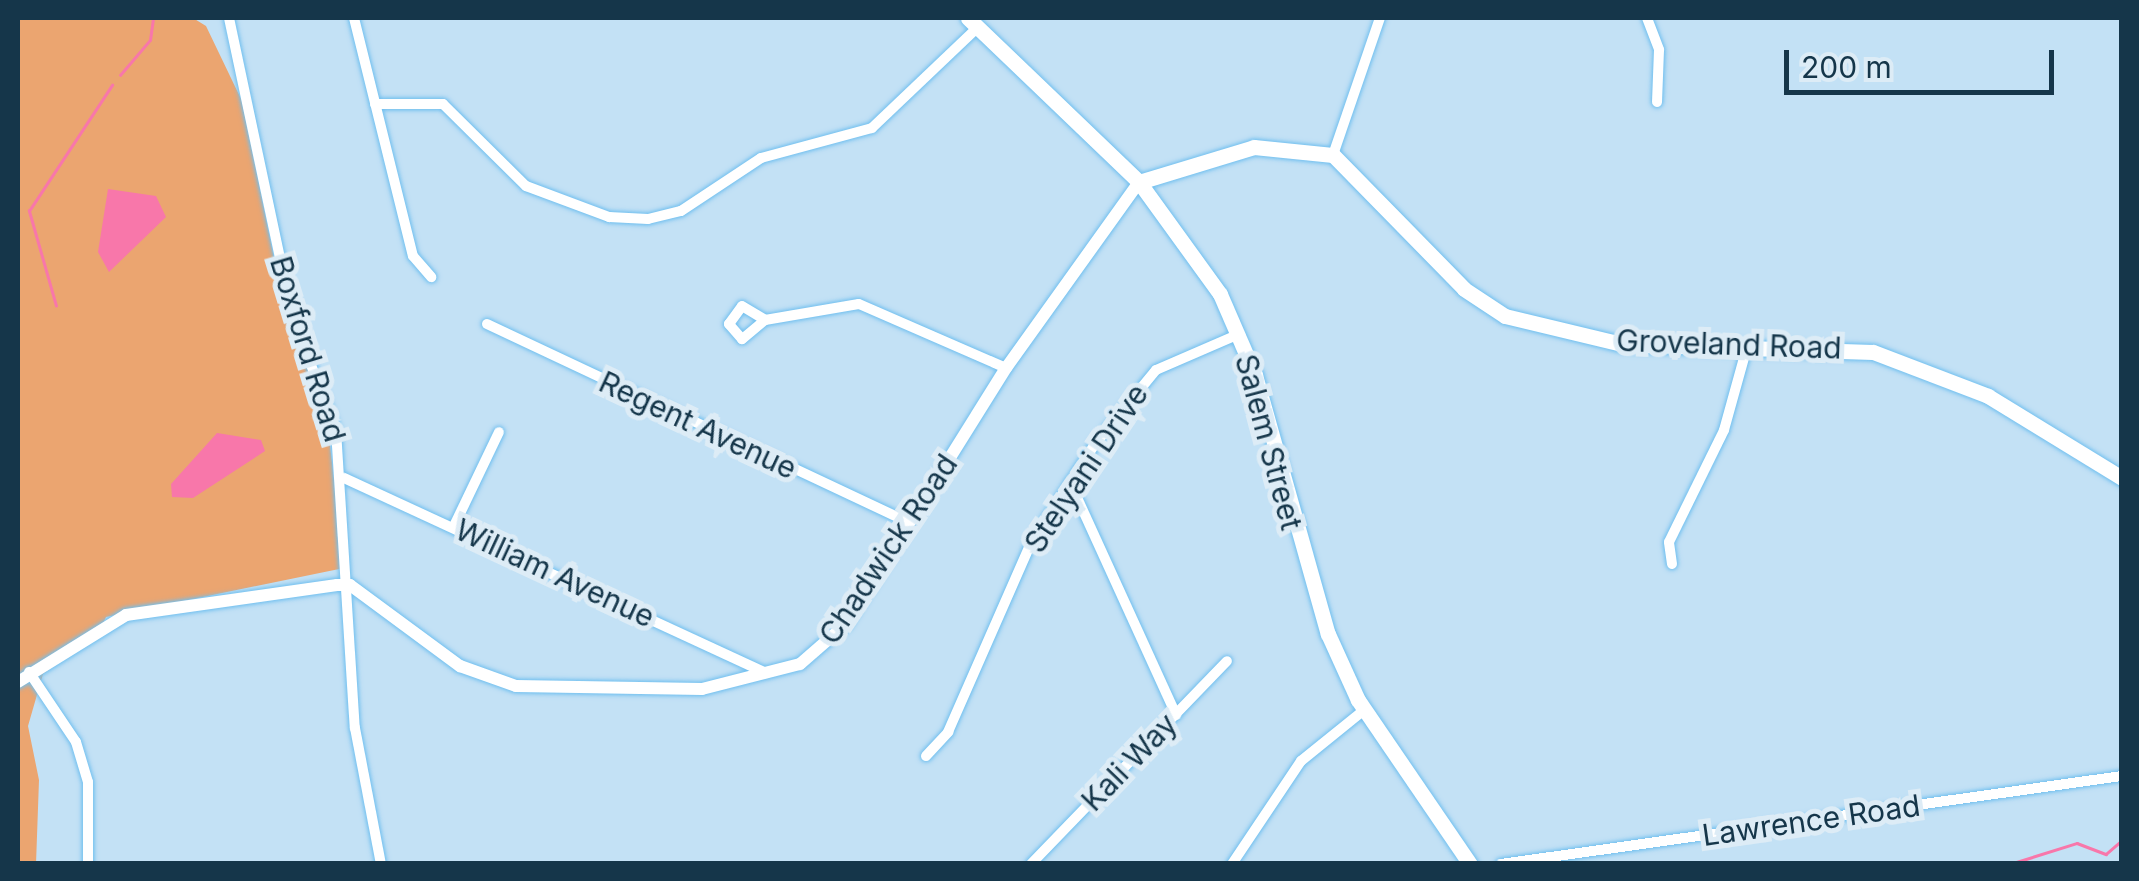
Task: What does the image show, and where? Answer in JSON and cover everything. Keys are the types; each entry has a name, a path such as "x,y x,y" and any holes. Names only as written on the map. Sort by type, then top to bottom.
{"main road":[{"name":"Salem Street","path":"973,22 1139,182 1180,231 1239,334 1311,593 1364,710 1470,864"},
{"path":"1139,182 1254,147 1334,155"},
{"name":"Groveland Road","path":"1334,155 1464,289 1505,316 1622,344 1857,349 1928,371 2040,424 2122,478"}],"street":[{"name":"Boxford Road","path":"229,18 262,140 278,260 329,403 344,478 355,728 381,864"},
{"path":"354,18 413,256 431,277"},
{"path":"1334,155 1380,18"},
{"path":"1647,18 1658,50 1658,102"},
{"path":"375,104 443,104 526,186 609,218 648,219 681,211 761,158 872,128 973,22"},
{"name":"Chadwick Road","path":"350,585 434,651 506,684 678,690 766,673 830,644 1006,368 1139,182"},
{"path":"765,320 859,304 1006,368"},
{"name":"Regent Avenue","path":"488,324 909,523"},
{"name":"Stelyani Drive","path":"926,756 948,732 1032,541 1070,482 1156,370 1239,334"},
{"path":"1672,564 1669,542 1724,430 1747,347"},
{"path":"454,526 499,432"},
{"name":"William Avenue","path":"344,478 766,673"},
{"path":"1070,482 1176,714"},
{"path":"18,682 141,610 350,585"},
{"name":"Kali Way","path":"1031,864 1227,661"},
{"path":"30,672 76,742 88,782 88,864"},
{"path":"1232,864 1301,761 1364,710"},
{"name":"Lawrence Road","path":"1501,864 2122,776"}],"shaded area":[{"path":"18,18 193,18 206,26 242,101 284,307 326,410 344,568 106,617 97,636 43,674 28,726 39,780 36,864 18,863"},
{"path":"108,189 156,196 166,217 109,272 98,252"},
{"path":"217,433 261,440 265,451 193,498 172,497 171,484"}],"waterway":[{"path":"120,75 150,40 153,18"},
{"path":"56,306 29,211 112,85"},
{"path":"2010,864 2077,843 2106,854 2122,840"}]}
